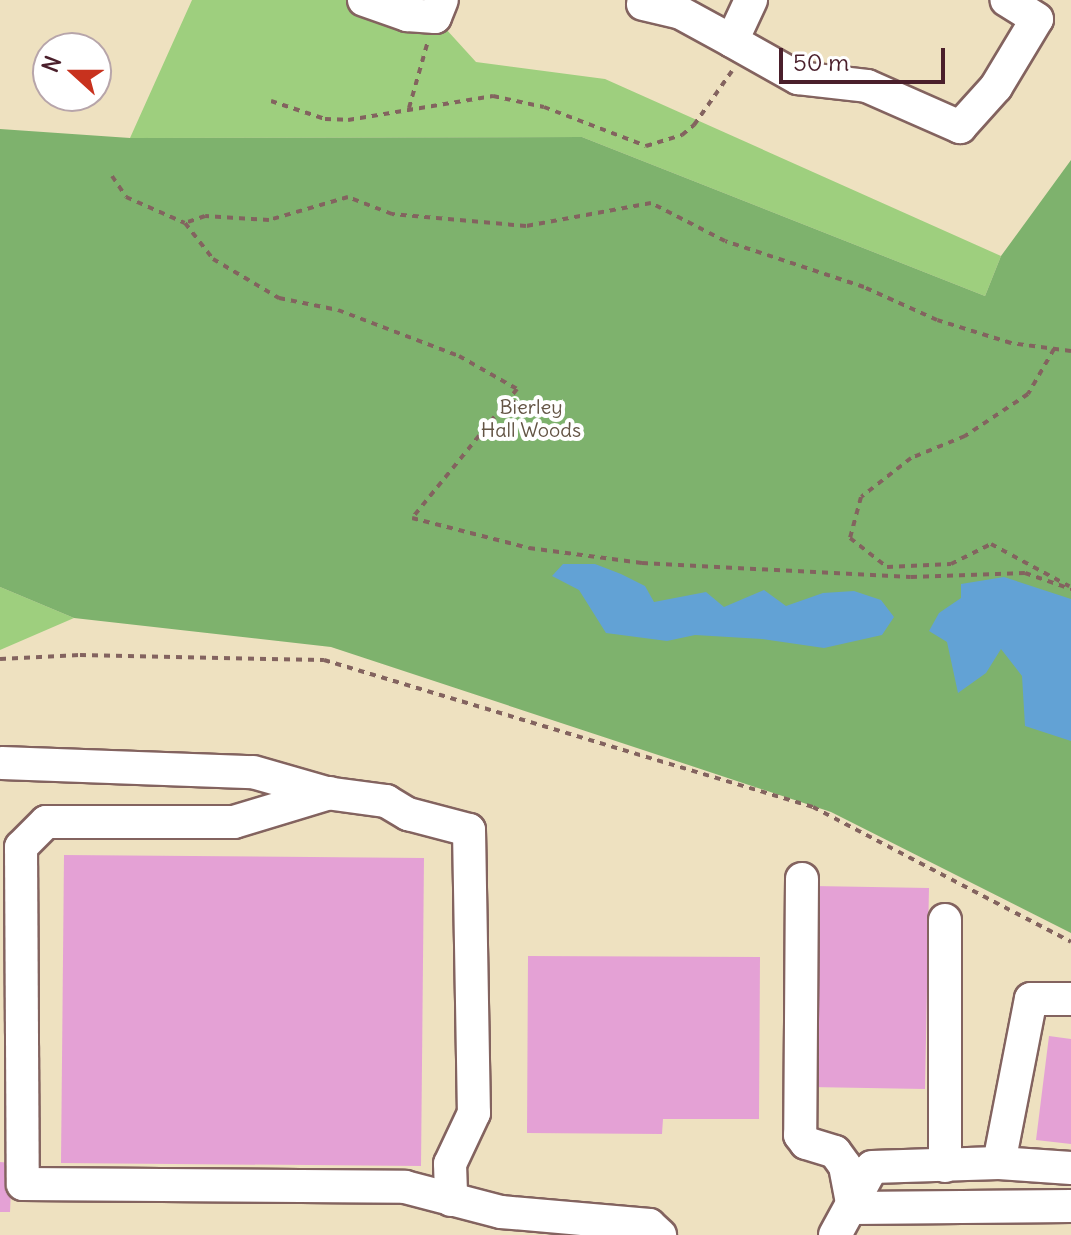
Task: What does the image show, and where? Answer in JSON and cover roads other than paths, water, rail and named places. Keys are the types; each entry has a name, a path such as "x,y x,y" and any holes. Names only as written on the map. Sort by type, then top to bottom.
{"street":[{"path":"364,0 407,15 438,9"},
{"path":"741,46 751,0"},
{"path":"643,4 679,12 798,78 867,86 961,136 1049,20 1007,0"},
{"path":"2,763 253,772 330,793 386,801 408,814 469,830 474,1113 450,1164 442,1198"},
{"path":"330,793 234,822 46,822 21,847 23,1184 405,1187 501,1212 649,1225 660,1235"},
{"path":"802,879 800,1135 806,1143 835,1152 845,1166 853,1208"},
{"path":"945,920 945,1166"},
{"path":"999,1163 1031,999 1071,999"},
{"path":"835,1235 853,1208 872,1167 999,1163 1071,1168"},
{"path":"853,1208 1071,1206"}],"water":[{"path":"563,564 595,564 621,574 645,586 654,602 706,592 724,607 764,590 786,606 823,593 854,591 881,600 894,617 882,635 824,648 762,639 695,635 667,641 606,633 579,590 552,576"},
{"path":"1004,577 1071,599 1071,741 1025,726 1022,676 1001,649 986,673 958,693 947,642 929,631 939,613 961,598 961,584"}],"park label":[{"name":"Bierley Hall Woods","path":"531,418"}]}
